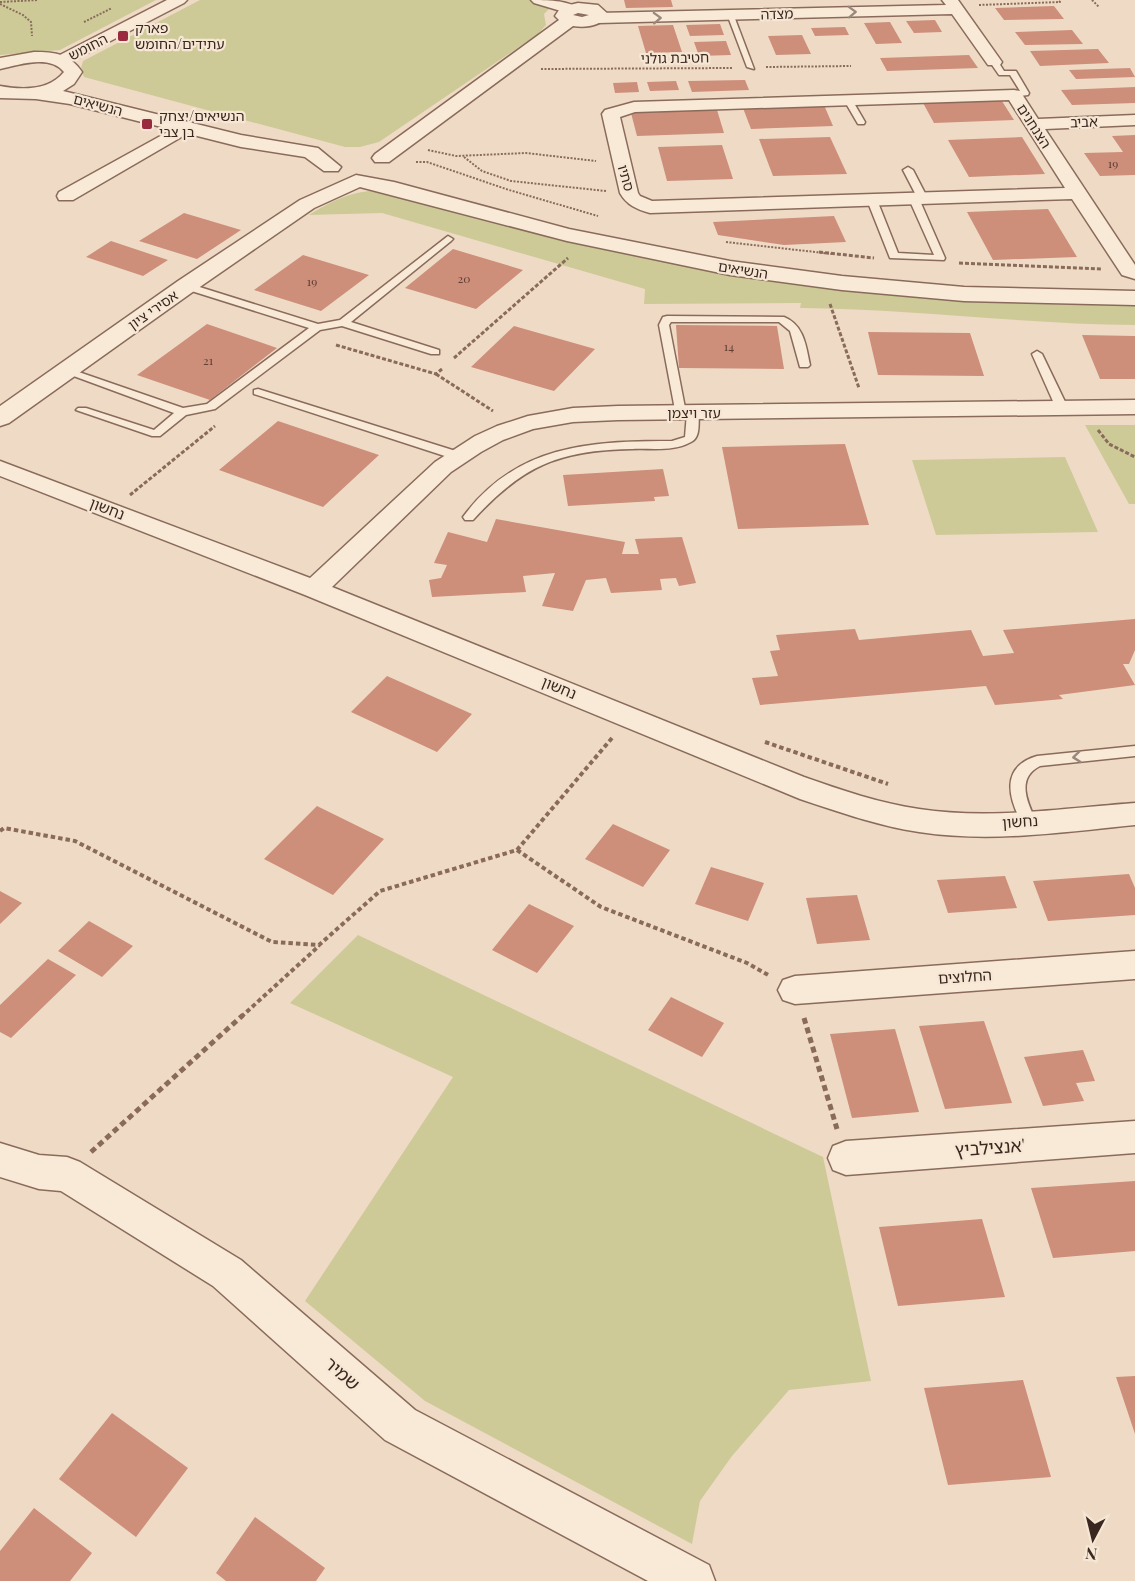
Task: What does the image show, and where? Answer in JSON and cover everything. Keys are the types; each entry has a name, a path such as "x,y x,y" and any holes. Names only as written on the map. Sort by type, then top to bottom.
{"street":[{"name":"החומש","path":"65,69 179,0"},
{"name":"מצדה","path":"539,0 584,11 730,16 953,5"},
{"name":"הצנחנים","path":"953,5 994,62"},
{"name":"אסירי ציון","path":"308,204 324,187 367,161 584,11"},
{"name":"הנשיאים","path":"2,63 42,58 150,102 297,140 367,161 409,179 573,222 642,237 735,254 923,277 1030,284 1129,279"},
{"path":"36,93 51,89 65,69"},
{"name":"הנשיאים","path":"0,93 36,93 72,98 241,141 367,161"},
{"name":"הצנחנים","path":"1014,95 1078,193 1129,279"},
{"name":"סתיו","path":"1014,95 634,107 611,114 611,120 629,193 633,200 650,207 1078,193"},
{"name":"אביב","path":"1033,124 1135,120"},
{"path":"66,195 184,128"},
{"name":"הנשיאים","path":"367,161 340,178 387,186 557,233 730,268 842,283 964,294 1135,298"},
{"name":"אסירי ציון","path":"0,418 186,286 308,204 359,181 383,175 367,161"},
{"name":"עזר ויצמן","path":"314,589 443,467 493,436 518,427 586,413 1135,406"},
{"name":"נחשון","path":"0,468 314,589 793,785 865,808 905,819 976,825 1135,814"},
{"name":"החלוצים","path":"795,990 1135,965"},
{"name":"אנצילביץ'","path":"846,1158 1135,1137"},
{"name":"שמיר","path":"0,1160 39,1172 67,1174 227,1272 400,1425 693,1581"}],"lane":[{"path":"730,16 751,67"},
{"name":"הצנחנים","path":"994,62 1002,73 1013,73 1025,93 1014,95"},
{"path":"848,100 861,122"},
{"path":"872,200 894,256 940,258 908,170"},
{"path":"343,323 448,239"},
{"path":"186,286 317,327 343,323 435,352"},
{"path":"469,517 502,483 544,457 588,447 673,445 683,442 692,434 663,325 667,319 780,319 789,321 795,328 804,365"},
{"path":"66,371 182,412 211,407 317,327"},
{"path":"1037,354 1062,408"},
{"path":"258,392 458,456"},
{"path":"82,410 156,434 182,412"},
{"path":"1028,821 1017,787 1020,772 1025,765 1036,761 1135,751"}],"path":[{"path":"0,3 38,0"},
{"path":"953,5 1060,2 1058,0"},
{"path":"1092,0 1099,7"},
{"path":"0,3 31,22 34,43 41,48 42,58"},
{"path":"76,27 100,12 120,6"},
{"name":"חטיבת גולני","path":"499,70 851,66"},
{"path":"367,161 426,149 464,157 503,153 554,155 623,165"},
{"path":"464,157 482,171 511,181 629,193"},
{"path":"367,161 427,162 508,190 607,218"},
{"path":"715,241 877,259"},
{"path":"453,359 574,253"},
{"path":"957,262 1129,279"},
{"path":"827,298 867,410"},
{"path":"333,344 436,374 518,427"},
{"path":"436,374 444,367"},
{"path":"137,502 127,498 258,392"},
{"path":"1088,407 1102,438 1112,447 1135,458"},
{"path":"67,1174 380,891 517,850 630,717"},
{"path":"763,741 898,788"},
{"path":"0,831 4,828 75,841 272,942 319,945"},
{"path":"517,850 601,907 747,963 795,990 846,1158"}],"shaded area":[{"path":"0,0 156,0 60,50 0,55"},
{"path":"200,0 529,0 552,6 544,14 546,25 538,34 379,142 360,147 345,147 84,77 81,68 83,61"},
{"path":"381,190 734,271 1135,302 1135,325 800,308 801,303 644,304 645,289 382,213 309,215 343,197"},
{"path":"1085,425 1135,425 1135,504 1129,504"},
{"path":"1065,457 1098,532 936,535 912,460"},
{"path":"358,935 823,1157 871,1381 789,1390 732,1456 700,1501 692,1544 425,1401 305,1301 453,1077 290,1003"}],"building":[{"path":"624,0 671,0 673,7 626,8"},
{"path":"1054,6 1064,19 1004,20 995,8"},
{"path":"935,20 942,32 914,33 906,21"},
{"path":"890,22 902,43 876,44 864,23"},
{"path":"720,24 724,35 690,36 686,25"},
{"path":"673,25 682,52 646,53 638,26"},
{"path":"845,27 849,35 815,36 811,28"},
{"path":"1072,30 1083,44 1025,45 1015,32"},
{"path":"802,35 811,54 776,55 768,36"},
{"path":"726,41 731,55 699,56 694,42"},
{"path":"1098,49 1109,63 1040,66 1030,51"},
{"path":"969,55 978,68 887,71 880,58"},
{"path":"1130,68 1135,77 1076,79 1069,70"},
{"path":"745,80 749,90 692,92 688,81"},
{"path":"676,81 679,90 650,91 647,82"},
{"path":"637,82 639,92 615,93 613,83"},
{"path":"1135,87 1135,103 1072,105 1061,90"},
{"path":"1000,98 1014,120 934,123 922,101"},
{"path":"824,105 833,126 751,129 743,108"},
{"path":"717,110 724,133 637,136 631,113"},
{"path":"1135,135 1135,175 1100,176 1084,153 1123,152 1112,136"},
{"path":"830,137 847,174 773,176 759,139"},
{"path":"1022,137 1045,174 969,177 948,140"},
{"path":"722,145 733,179 667,181 658,147"},
{"path":"1048,209 1077,257 993,260 967,212"},
{"path":"184,213 241,230 197,259 139,241"},
{"path":"834,216 846,242 784,245 718,235 713,222"},
{"path":"111,241 168,260 143,276 86,257"},
{"path":"453,249 523,270 476,309 405,288"},
{"path":"303,255 369,275 321,311 254,290"},
{"path":"207,324 277,348 210,400 137,375"},
{"path":"676,325 777,326 784,369 679,368"},
{"path":"514,326 595,349 554,391 471,367"},
{"path":"868,332 970,333 984,376 878,375"},
{"path":"1082,335 1135,336 1135,379 1100,379"},
{"path":"278,421 379,455 323,507 219,470"},
{"path":"845,444 869,525 738,529 722,447"},
{"path":"663,469 669,496 654,497 655,501 568,506 563,475"},
{"path":"496,519 625,542 622,554 639,554 635,539 682,537 696,583 679,586 676,578 660,579 662,590 611,593 606,578 586,580 573,611 542,606 555,573 523,576 526,592 432,597 429,580 441,578 447,565 434,563 448,532 487,542"},
{"path":"1135,619 1135,650 1129,664 1123,664 1135,685 1059,695 1063,699 995,705 986,686 760,705 752,678 778,676 770,651 780,650 776,635 855,629 859,640 971,630 983,656 1014,653 1003,630"},
{"path":"387,676 472,714 437,752 351,712"},
{"path":"317,806 384,839 333,895 264,859"},
{"path":"613,824 670,850 643,887 585,859"},
{"path":"711,867 764,883 748,921 695,904"},
{"path":"1129,874 1135,888 1135,915 1048,921 1033,881"},
{"path":"1005,876 1017,908 948,913 937,880"},
{"path":"0,891 22,903 0,924"},
{"path":"857,895 870,940 817,944 806,898"},
{"path":"529,904 574,926 537,973 492,950"},
{"path":"89,921 133,946 102,977 58,951"},
{"path":"48,959 76,975 11,1038 0,1032 0,1005"},
{"path":"671,997 724,1023 702,1057 648,1030"},
{"path":"984,1021 1012,1103 945,1109 919,1026"},
{"path":"895,1029 919,1112 852,1118 830,1034"},
{"path":"1083,1050 1095,1081 1076,1083 1084,1101 1043,1106 1024,1057"},
{"path":"1135,1181 1135,1251 1053,1258 1031,1188"},
{"path":"982,1219 1005,1297 898,1306 879,1227"},
{"path":"1135,1376 1135,1434 1116,1377"},
{"path":"1023,1380 1051,1477 948,1485 924,1388"},
{"path":"112,1413 188,1468 136,1537 59,1479"},
{"path":"34,1508 92,1553 70,1581 0,1581 0,1551"},
{"path":"255,1517 325,1568 316,1581 226,1581 216,1573"}],"place":[{"name":"פארק עתידים/החומש","path":"123,36"},
{"name":"הנשיאים/יצחק בן צבי","path":"147,124"}]}
